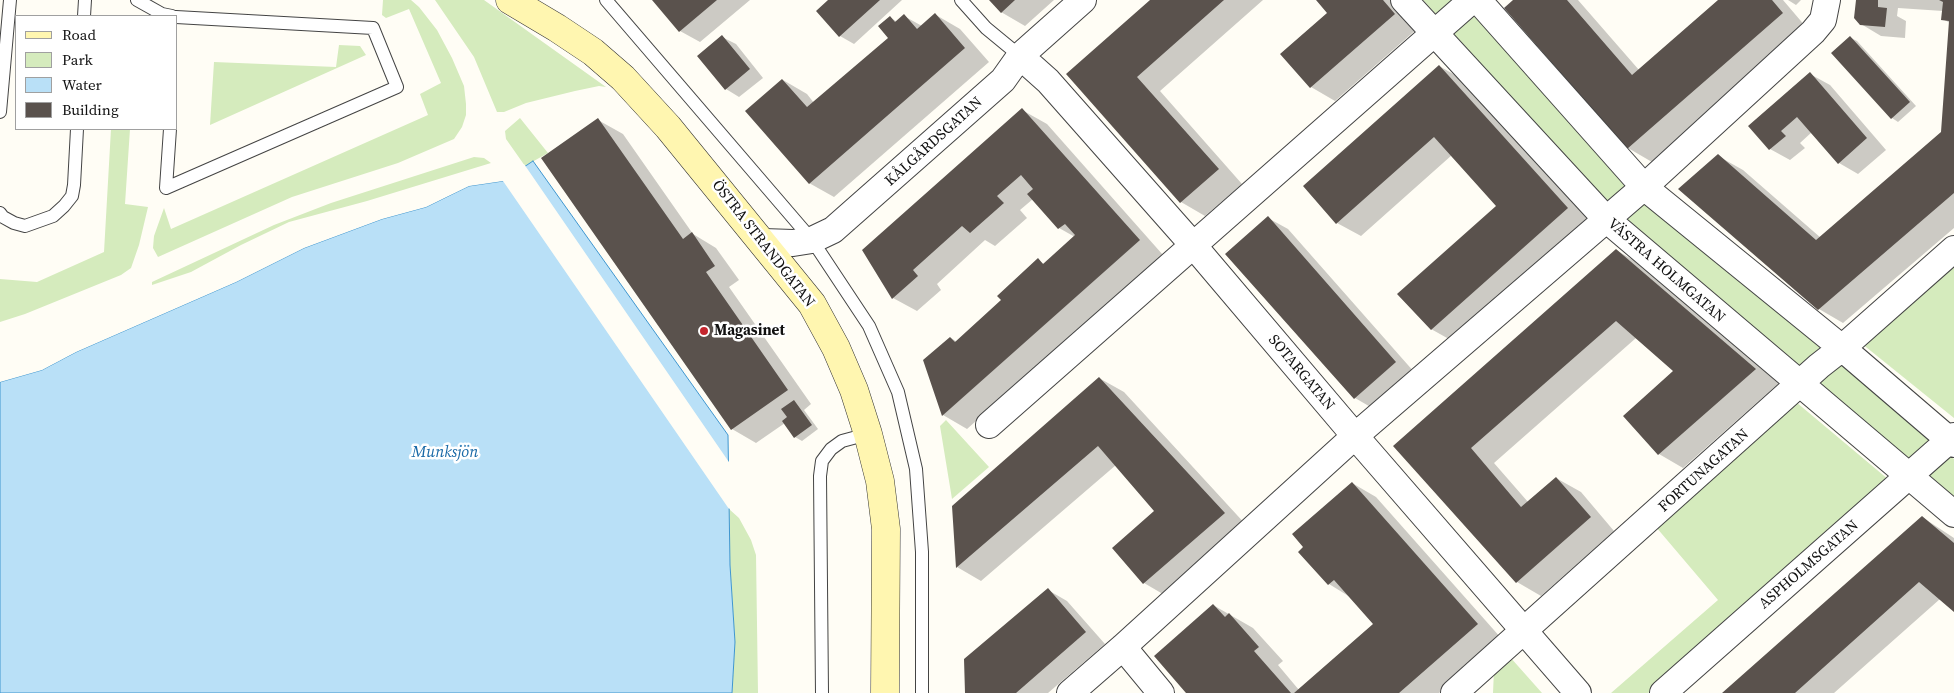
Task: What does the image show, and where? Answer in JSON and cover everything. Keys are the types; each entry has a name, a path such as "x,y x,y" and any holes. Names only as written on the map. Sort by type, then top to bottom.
{"main road":[{"name":"ÖSTRA STRANDGATAN","path":"510,0 593,52 623,78 668,127 812,304 836,348 854,390 880,481 886,529 885,693"},
{"name":"ÖSTRA STRANDGATAN","path":"535,0 557,28"}],"street":[{"name":"KÅLGÅRDSGATAN","path":"763,242 793,243 812,240 833,230 844,222 1003,80 1020,56 1083,0"},
{"name":"VÄSTRA HOLMGATAN","path":"1404,0 1606,219 1799,385 1954,514"},
{"path":"989,425 1472,0"},
{"path":"1478,0 1644,186 1952,440"},
{"path":"1070,693 1355,436 1644,186 1813,32 1823,20 1827,0"},
{"name":"SOTARGATAN","path":"1020,56 1048,81 1193,245 1355,436 1578,693"},
{"name":"FORTUNAGATAN","path":"1454,693 1954,249"},
{"name":"ASPHOLMSGATAN","path":"1663,693 1952,440"},
{"path":"1123,647 1161,693"}],"lane":[{"path":"0,112 10,0"},
{"path":"84,15 85,0"},
{"path":"137,0 167,15"},
{"path":"606,0 812,240 869,326 898,392 916,469 922,552 922,693"},
{"path":"961,0 986,28 1020,56"},
{"path":"170,130 166,188 397,87 373,28 178,17"},
{"path":"0,213 3,217 26,226 53,216 64,206 72,196 74,185 77,130"},
{"path":"822,693 820,476 822,461 831,449 842,441 868,434"}],"green space":[{"path":"383,0 411,0 437,30 452,58 464,86 466,104 466,115 462,127 454,139 398,163 292,197 158,257 153,248 154,236 164,208 171,229 428,115 420,94 441,83 409,9 386,18 382,15"},
{"path":"435,0 484,0 606,87 599,86 575,91 526,103 504,112 497,112 474,57"},
{"path":"1423,0 1463,0 1632,188 1954,459 1954,498 1611,207"},
{"path":"339,45 360,46 366,55 210,125 214,62 336,67"},
{"path":"520,118 548,153 525,166 506,139 505,131"},
{"path":"111,130 130,130 125,204 148,207 139,245 131,268 121,275 25,314 0,322 0,279 37,282 104,252"},
{"path":"474,157 484,158 491,163 367,201 289,222 191,272 152,285 152,282 274,225 331,203"},
{"path":"1954,262 1954,418 1861,343"},
{"path":"1796,402 1889,480 1648,693 1611,693 1718,600 1656,527"},
{"path":"946,420 989,467 952,499 940,426"},
{"path":"729,509 739,518 751,540 756,555 758,693 732,693 735,642 730,565"},
{"path":"1510,657 1542,693 1493,693 1494,670"}],"water":[{"name":"Munksjön","path":"533,161 728,435 730,565 735,642 732,693 0,693 0,382 42,370 76,352 236,282 304,248 382,219 426,207 469,186 503,181"}],"pier":[{"path":"524,164 731,465 732,507 729,509 503,181 469,186 426,207 382,219 304,248 236,282 76,352 42,370 0,382 0,379 41,368 75,350 235,280 303,246 381,217 425,205 469,183 502,179"}],"building":[{"path":"652,0 717,0 679,32"},
{"path":"828,0 880,0 839,37 816,11"},
{"path":"989,0 1015,0 1001,13"},
{"path":"1150,0 1224,0 1137,77 1219,169 1180,203 1066,74"},
{"path":"1316,0 1383,0 1395,14 1310,88 1280,54 1327,13"},
{"path":"1513,0 1567,0 1632,75 1718,0 1772,0 1783,13 1627,149 1504,8"},
{"path":"1856,0 1878,0 1878,7 1887,8 1885,27 1860,25 1854,18"},
{"path":"1939,0 1954,0 1954,193 1818,310 1678,189 1718,154 1816,240 1941,132 1949,21 1941,20 1943,2"},
{"path":"935,13 965,48 809,184 745,111 782,79 807,107 888,38 878,26 890,16 895,22 904,14 917,29"},
{"path":"722,35 750,69 725,90 697,56"},
{"path":"1850,36 1910,102 1891,119 1831,53"},
{"path":"1439,65 1568,208 1431,330 1397,294 1496,206 1434,137 1336,224 1303,186"},
{"path":"1810,72 1867,138 1838,164 1797,117 1781,131 1786,136 1769,150 1748,126"},
{"path":"1022,108 1140,240 942,416 923,360 950,337 955,342 1001,300 997,296 1038,258 1043,264 1075,235 1065,224 1058,229 1027,194 1033,189 1021,175 997,196 1004,203 970,233 962,226 913,270 918,276 892,299 862,250"},
{"name":"Magasinet","path":"598,118 683,239 692,232 715,266 706,272 788,390 731,430 541,158"},
{"path":"1268,216 1396,362 1354,399 1225,254"},
{"path":"1616,249 1756,369 1658,455 1623,416 1673,371 1616,321 1471,448 1521,507 1556,477 1591,517 1516,583 1393,446"},
{"path":"1099,377 1225,513 1143,584 1112,548 1154,511 1098,446 956,568 952,506"},
{"path":"794,400 812,425 794,438 782,421 787,417 781,409"},
{"path":"1352,482 1478,624 1399,693 1294,693 1373,624 1334,580 1328,585 1298,552 1303,547 1292,534"},
{"path":"1922,516 1954,543 1954,612 1919,582 1795,693 1722,693"},
{"path":"1048,588 1086,632 1016,693 965,693 964,659"},
{"path":"1213,604 1225,617 1229,613 1259,647 1254,651 1291,693 1186,693 1154,656"}],"place":[{"name":"Magasinet","path":"704,331"}]}
